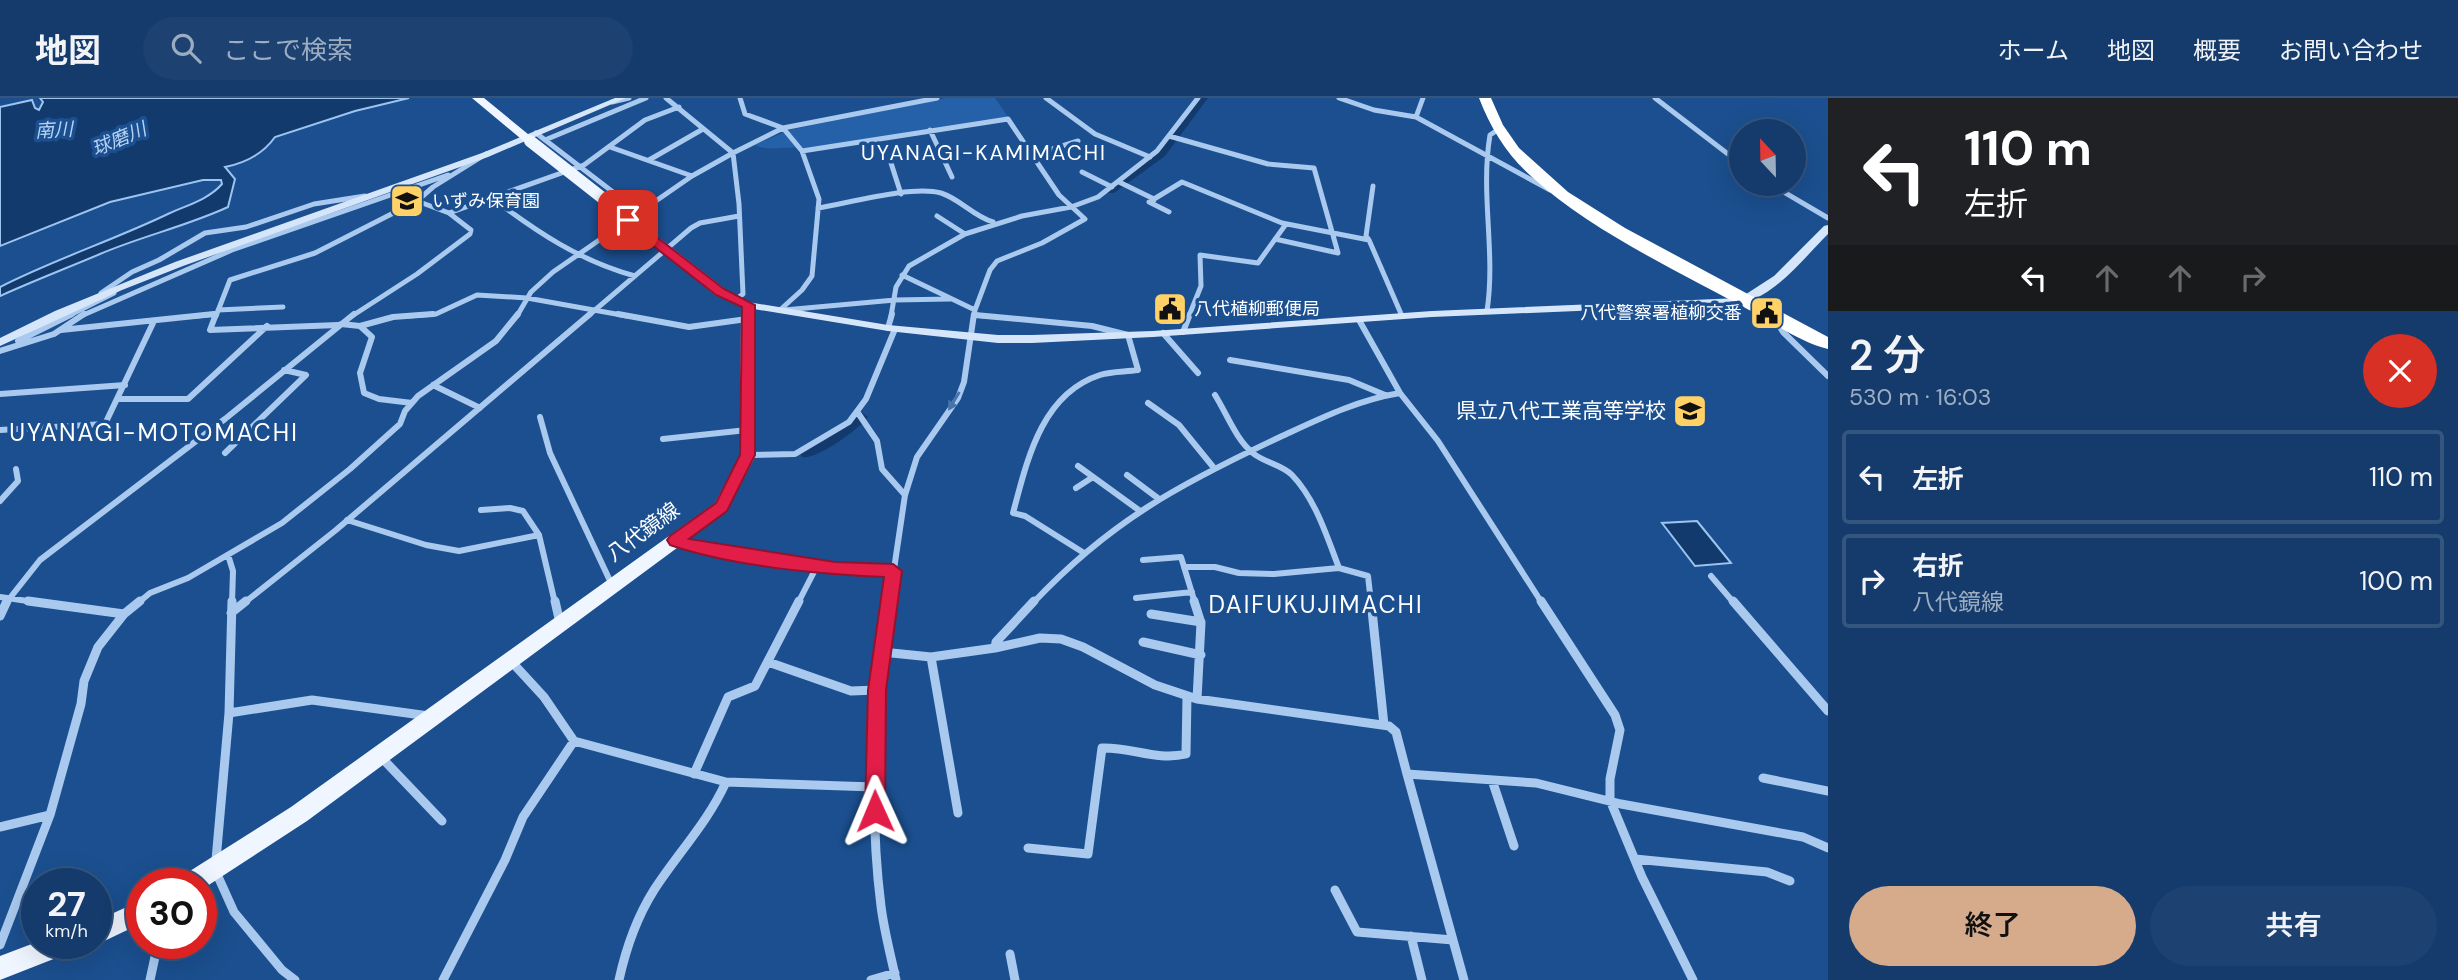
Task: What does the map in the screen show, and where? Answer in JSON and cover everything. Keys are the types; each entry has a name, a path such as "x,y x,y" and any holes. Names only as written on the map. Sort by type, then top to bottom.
{"highway":[{"path":"1485,98 1492,119 1511,147 1572,201 1742,301 1828,344"}],"main road":[{"path":"477,98 528,136 614,208 633,216 664,249 744,308"},
{"name":"八代鏡線","path":"217,869 380,755 721,507 748,455 744,308"},
{"path":"0,968 24,959"}],"street":[{"path":"1,347 129,283 246,238 487,154 617,100 629,98"},
{"path":"545,140 646,98"},
{"path":"666,98 733,153 744,308"},
{"path":"740,98 745,114 783,128 802,151 819,200 812,276 802,290 780,310"},
{"path":"0,945 50,815 81,704 84,681 98,647 124,614 150,593 188,578 282,523 350,469 400,424 412,403 433,385 496,341 513,323 527,298 552,272 692,176 783,128 937,98"},
{"path":"1046,98 1090,132 1115,146 1150,157"},
{"path":"748,455 795,454 832,433 858,413 892,329 896,287 902,275 932,251 965,234 997,223 1090,201 1150,157 1198,98"},
{"path":"1339,98 1374,110 1416,117 1572,201"},
{"path":"1416,117 1423,98"},
{"path":"1655,98 1729,155"},
{"path":"449,213 579,167 645,120 679,107"},
{"path":"802,151 1008,118 1059,195 1085,219 1042,243 997,261 989,270 975,312 964,382 958,398 916,457 905,495 877,690 874,787 881,906 896,977 872,980"},
{"path":"649,160 703,129"},
{"path":"1487,311 1493,279 1485,156 1490,135 1499,129"},
{"path":"930,130 952,177"},
{"path":"528,136 545,140 633,216"},
{"path":"1169,136 1268,164 1314,168 1321,181 1338,253 1275,239"},
{"path":"1033,155 1078,141"},
{"path":"610,147 692,176"},
{"path":"487,154 417,201 315,253 230,280 210,330 267,326 360,326 393,317 436,313 477,295 527,298 689,327 744,308 780,310 892,329 1032,339 1184,332 1487,311 1742,301 1755,296 1777,279 1828,228"},
{"path":"891,163 901,194"},
{"path":"60,330 90,310 232,250 460,170"},
{"path":"1082,172 1112,187"},
{"path":"1119,182 1154,199"},
{"path":"1169,212 1149,202 1182,182 1286,224 1369,240"},
{"path":"1373,186 1366,236 1388,285 1397,294 1402,316"},
{"path":"818,208 901,194 939,193 981,220 997,223"},
{"path":"90,310 103,296 105,288 205,233 247,227 314,204 365,196"},
{"path":"1790,196 1828,218"},
{"path":"492,198 575,257 635,276"},
{"path":"0,616 4,597 40,560 149,479 340,325 417,274 470,234 471,230 449,213 417,201"},
{"path":"231,613 347,520 598,309 664,249 696,225 739,216"},
{"path":"937,216 965,234"},
{"path":"1184,332 1202,286 1200,255 1258,263 1286,224"},
{"path":"902,275 975,312 1092,326 1128,335"},
{"path":"780,310 895,300 952,299"},
{"path":"1,347 60,330 283,307"},
{"path":"1359,320 1400,393 1437,441 1615,715 1620,730 1610,779 1610,800 1693,980"},
{"path":"1779,320 1778,324 1783,332 1828,376"},
{"path":"0,430 105,424 154,321"},
{"path":"118,399 188,399 267,326"},
{"path":"360,326 372,337 373,343 360,366 364,393 379,399 412,403"},
{"path":"1163,333 1198,373"},
{"path":"1084,553 1025,516 1013,513 1029,453 1038,431 1065,392 1098,375 1138,370 1128,335"},
{"path":"1230,360 1349,380 1386,395"},
{"path":"225,453 306,376 284,370"},
{"path":"0,394 125,385"},
{"path":"433,385 480,408"},
{"path":"995,648 996,642 1084,553 1159,499 1214,468 1336,413 1386,395 1400,393"},
{"path":"1215,395 1250,451 1267,463 1289,472 1298,482 1326,534 1339,568"},
{"path":"1148,403 1179,425 1214,468"},
{"path":"858,413 877,441 882,469 905,495"},
{"path":"540,417 550,453 612,586"},
{"path":"663,439 748,430"},
{"path":"1078,466 1140,511"},
{"path":"0,501 18,481 16,469"},
{"path":"1128,475 1159,499"},
{"path":"1076,488 1093,477"},
{"path":"481,510 520,508 532,517 561,623"},
{"path":"347,520 426,545 458,551 539,535"},
{"path":"675,540 697,548 817,566 893,571"},
{"path":"215,868 229,713 233,571 228,555"},
{"path":"1143,561 1181,557 1201,622 1197,699"},
{"path":"694,774 728,697 755,686 817,566"},
{"path":"1184,568 1214,566 1239,573 1274,574 1339,568 1368,576 1384,725"},
{"path":"1711,576 1828,711"},
{"path":"1136,597 1192,592"},
{"path":"4,597 124,614"},
{"path":"1151,614 1201,622"},
{"path":"882,652 931,657 995,648 1040,638 1061,639 1083,646 1155,685 1197,699 1384,725 1396,732 1464,980"},
{"path":"1143,642 1201,655"},
{"path":"931,657 958,813"},
{"path":"510,660 544,697 574,741 726,782 874,787"},
{"path":"768,662 851,691 877,690"},
{"path":"1028,848 1087,854 1102,748 1113,746 1174,758 1186,754 1187,696"},
{"path":"229,713 312,700 433,716"},
{"path":"443,980 505,860 523,817 574,741"},
{"path":"380,755 442,821"},
{"path":"1407,774 1536,783 1621,804 1803,837 1828,848"},
{"path":"1763,779 1828,791"},
{"path":"1492,780 1514,846"},
{"path":"620,980 625,954 640,915 670,868 712,814 726,782"},
{"path":"0,827 50,815"},
{"path":"1635,859 1767,872 1790,881"},
{"path":"217,874 234,912 282,970 295,980"},
{"path":"1335,890 1357,932 1453,940"},
{"path":"1411,936 1422,980"},
{"path":"1010,954 1015,980"},
{"path":"150,980 155,959"}],"shaded area":[{"path":"946,98 995,98 1008,117 805,149 755,145 789,130"}],"water":[{"path":"40,98 409,98 355,111 275,137 253,157 225,167 235,179 228,207 116,248 0,296 0,287 198,201 222,184 221,180 203,180 110,202 0,246 0,107 32,100 35,108 39,110 43,102"},
{"path":"1697,521 1731,563 1695,566 1662,523"}],"waterway":[{"path":"1110,191 1161,154 1203,98"},
{"path":"807,453 851,427 861,417"}],"place":[{"name":"いずみ保育園","path":"407,201"},
{"name":"八代植柳郵便局","path":"1170,309"},
{"name":"八代警察署植柳交番","path":"1767,313"},
{"name":"県立八代工業高等学校","path":"1690,411"}],"district":[{"name":"UYANAGI-KAMIMACHI","path":"984,153"},
{"name":"UYANAGI-MOTOMACHI","path":"154,432"},
{"name":"DAIFUKUJIMACHI","path":"1316,604"}],"route":[{"path":"628,220 720,292 748,305 748,455 721,507 675,540 697,548 835,568 893,571 877,690 875,811"}],"water label":[{"name":"南川","path":"54,130"},
{"name":"球磨川","path":"119,139"}]}
